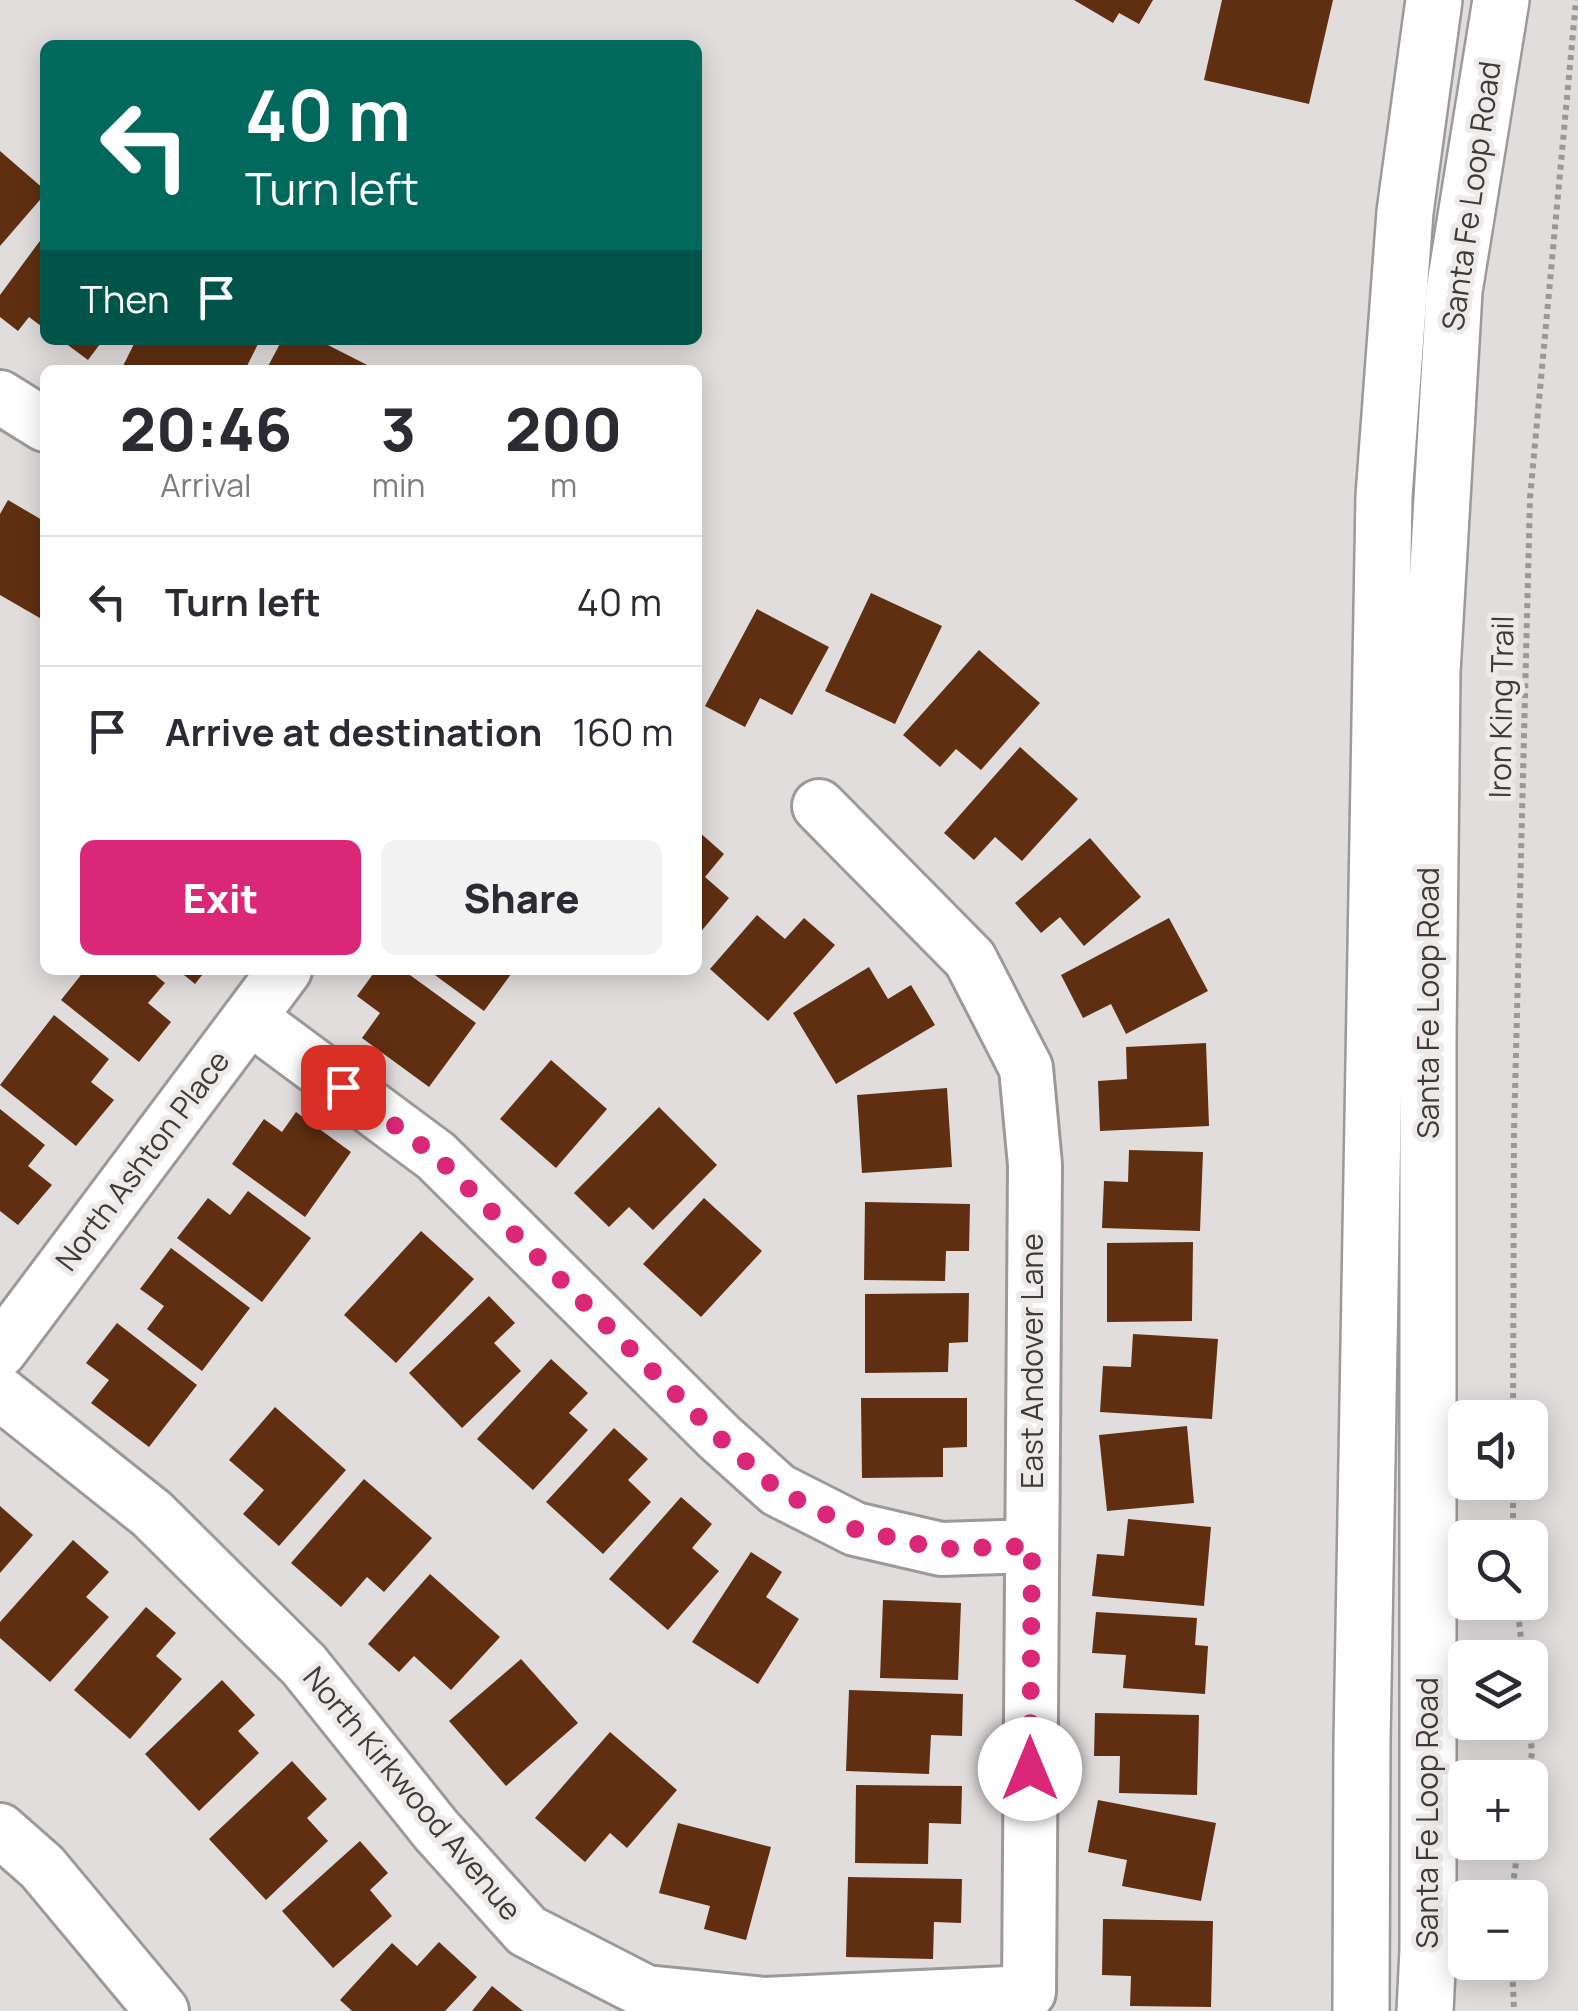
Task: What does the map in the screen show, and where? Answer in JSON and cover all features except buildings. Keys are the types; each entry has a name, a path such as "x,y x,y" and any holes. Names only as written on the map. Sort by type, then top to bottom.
{"main road":[{"name":"Santa Fe Loop Road","path":"1361,2011 1362,1742 1384,496 1405,212 1434,0"},
{"name":"Santa Fe Loop Road","path":"1426,2011 1432,672 1454,291 1500,0"}],"street":[{"path":"0,397 40,422"},
{"name":"East Andover Lane","path":"819,806 970,959 1026,1068 1034,1166 1029,1992"},
{"name":"North Ashton Place","path":"0,1352 281,975"},
{"path":"250,1018 436,1156 720,1438 778,1490 855,1529 940,1549 1032,1546"},
{"name":"North Kirkwood Avenue","path":"0,1393 152,1514 304,1665 436,1830 527,1931 642,2002 764,2004 1029,1992"},
{"path":"0,1830 42,1867 162,2011"}],"path":[{"name":"Iron King Trail","path":"1514,1400 1514,1132 1530,498 1576,0"},
{"path":"1513,1980 1514,2011"}],"route":[{"path":"343,1087 436,1156 720,1438 778,1490 855,1529 940,1549 1032,1546 1030,1769"}]}
